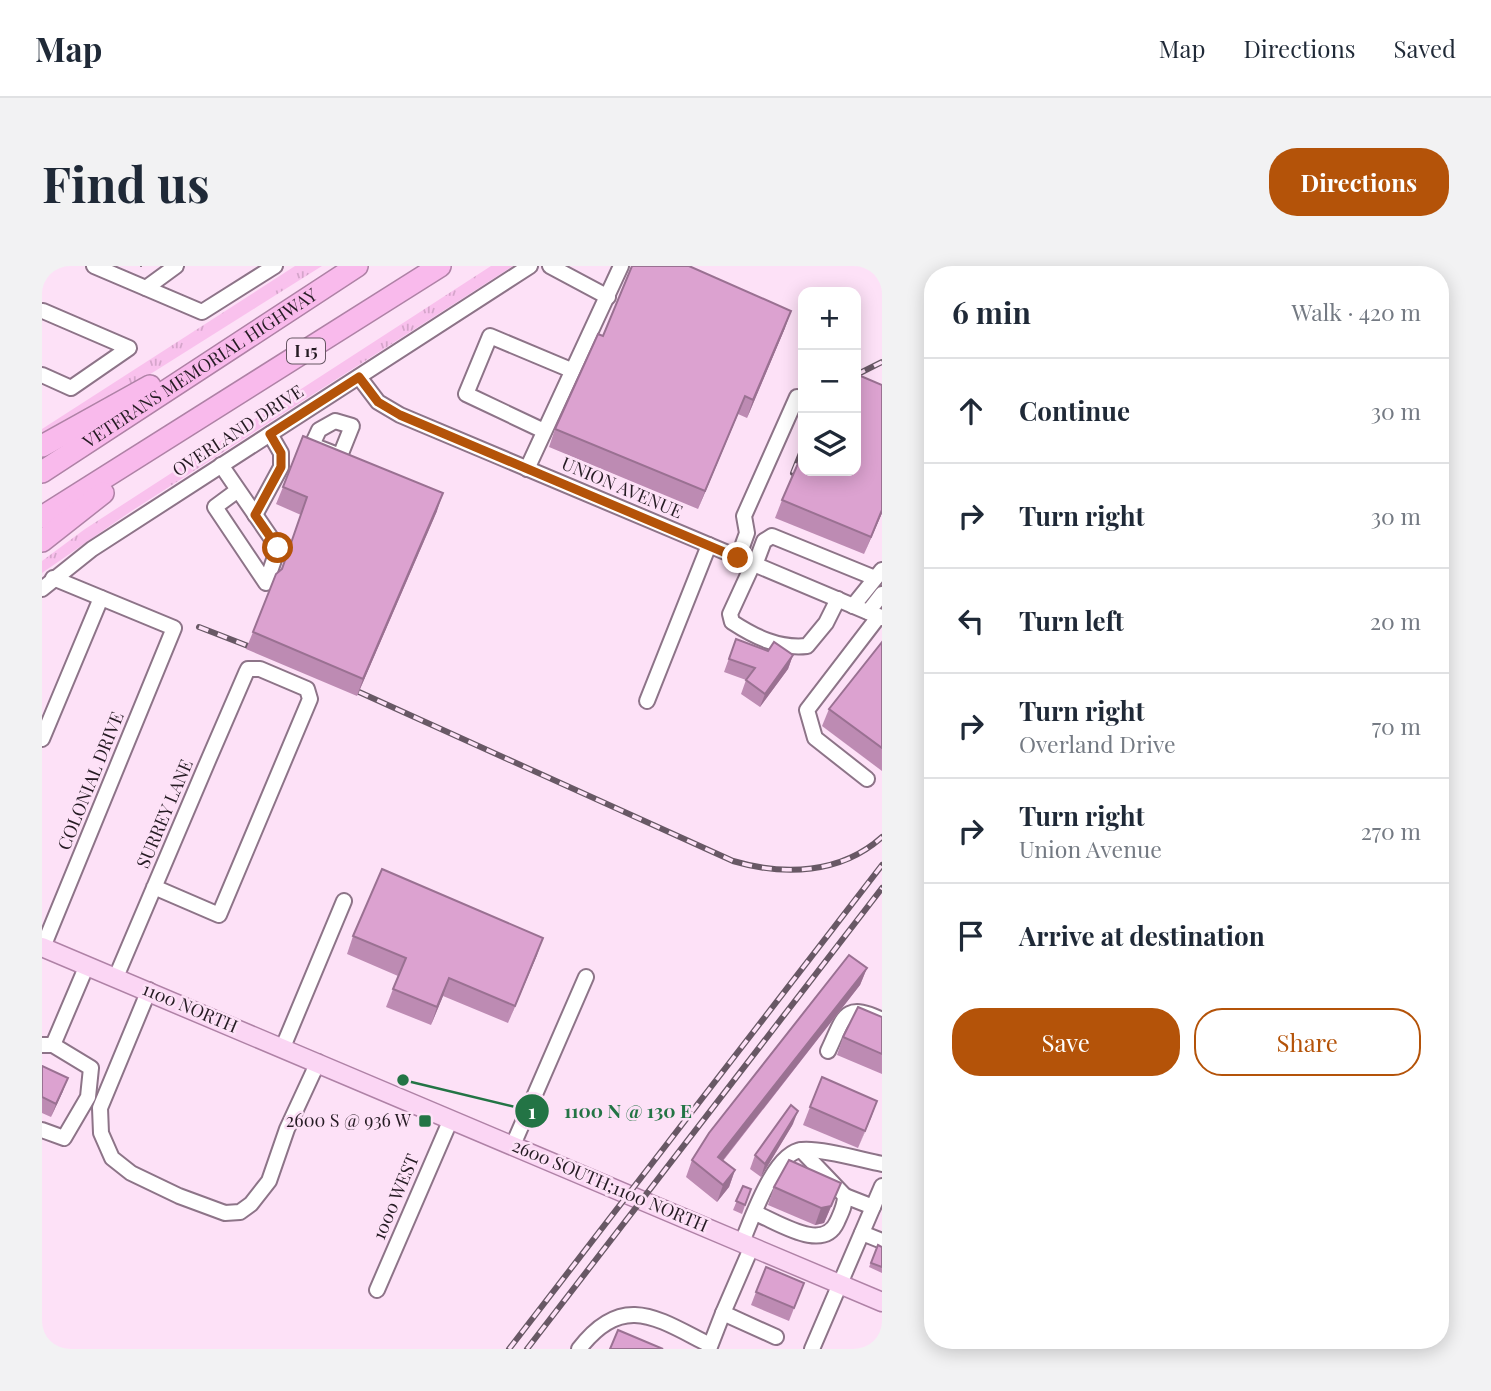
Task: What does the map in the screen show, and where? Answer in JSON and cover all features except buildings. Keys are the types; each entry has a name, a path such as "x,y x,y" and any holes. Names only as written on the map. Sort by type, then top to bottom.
{"highway":[{"name":"VETERANS MEMORIAL HIGHWAY","path":"42,472 357,266"},
{"name":"I 15","path":"42,517 440,266"},
{"path":"42,446 304,300"},
{"path":"42,541 171,435"}],"main road":[{"name":"1100 NORTH","path":"42,947 337,1070"},
{"name":"2600 SOUTH;1100 NORTH","path":"337,1070 882,1301"}],"street":[{"path":"94,266 202,312 275,266"},
{"path":"146,288 176,266"},
{"name":"OVERLAND DRIVE","path":"42,589 92,549 530,266"},
{"path":"550,266 608,297"},
{"path":"527,469 621,266"},
{"path":"42,298 47,301 42,312 129,348 71,388 42,375"},
{"path":"544,431 466,394 490,336 571,370"},
{"name":"UNION AVENUE","path":"359,377 370,393 388,409 876,615"},
{"path":"738,558 747,533 744,516 797,397"},
{"path":"312,406 323,427"},
{"path":"255,515 281,467 281,453 270,434"},
{"path":"221,465 278,548 266,583 215,507 238,490"},
{"path":"838,599 826,623 807,646 788,648 749,633 732,622 730,614 764,541 772,536 879,574 853,606"},
{"path":"648,701 709,545"},
{"path":"42,739 101,598 53,578"},
{"path":"867,779 815,738 807,710 876,615 882,594"},
{"name":"COLONIAL DRIVE","path":"42,947 174,628 101,598"},
{"name":"SURREY LANE","path":"116,977 154,887 246,673 251,667 303,687 309,692 310,699 219,915 154,887"},
{"path":"282,1047 344,901"},
{"path":"42,1130 64,1139 88,1097 91,1068 48,1045 87,965"},
{"path":"513,1145 586,977"},
{"path":"149,990 118,1058 100,1108 101,1133 112,1158 131,1173 179,1196 225,1213 240,1212 251,1204 269,1181 287,1129 318,1062"},
{"path":"828,1051 844,1018 853,1011 861,1010 882,1020"},
{"name":"1000 WEST","path":"377,1290 451,1119"},
{"path":"579,1349 611,1318 639,1313 710,1347 747,1244 755,1213 775,1170 787,1156 801,1150 882,1164"},
{"path":"801,1150 845,1196 873,1207"},
{"path":"812,1349 882,1186"},
{"path":"755,1213 812,1236 824,1237 832,1233 845,1204 845,1196"},
{"path":"862,1233 882,1241"},
{"path":"723,1313 776,1336"}],"path":[{"path":"140,266 147,266"}],"green space":[{"path":"295,266 322,266 125,390 42,436 42,429"},
{"path":"491,266 513,266 130,512 42,573 42,561 85,529"}],"railway":[{"path":"861,372 882,362"},
{"path":"793,473 798,460"},
{"path":"199,627 248,646"},
{"path":"359,692 733,861 792,870 830,865 866,849 882,837"},
{"path":"509,1349 882,865"},
{"path":"527,1349 882,888"}],"place":[{"name":"1100 N @ 130 E","path":"403,1080"},
{"name":"2600 S @ 936 W","path":"425,1121"}],"route":[{"path":"278,548 255,515 281,467 281,453 270,434 359,377 378,402 400,415 738,558"}]}
